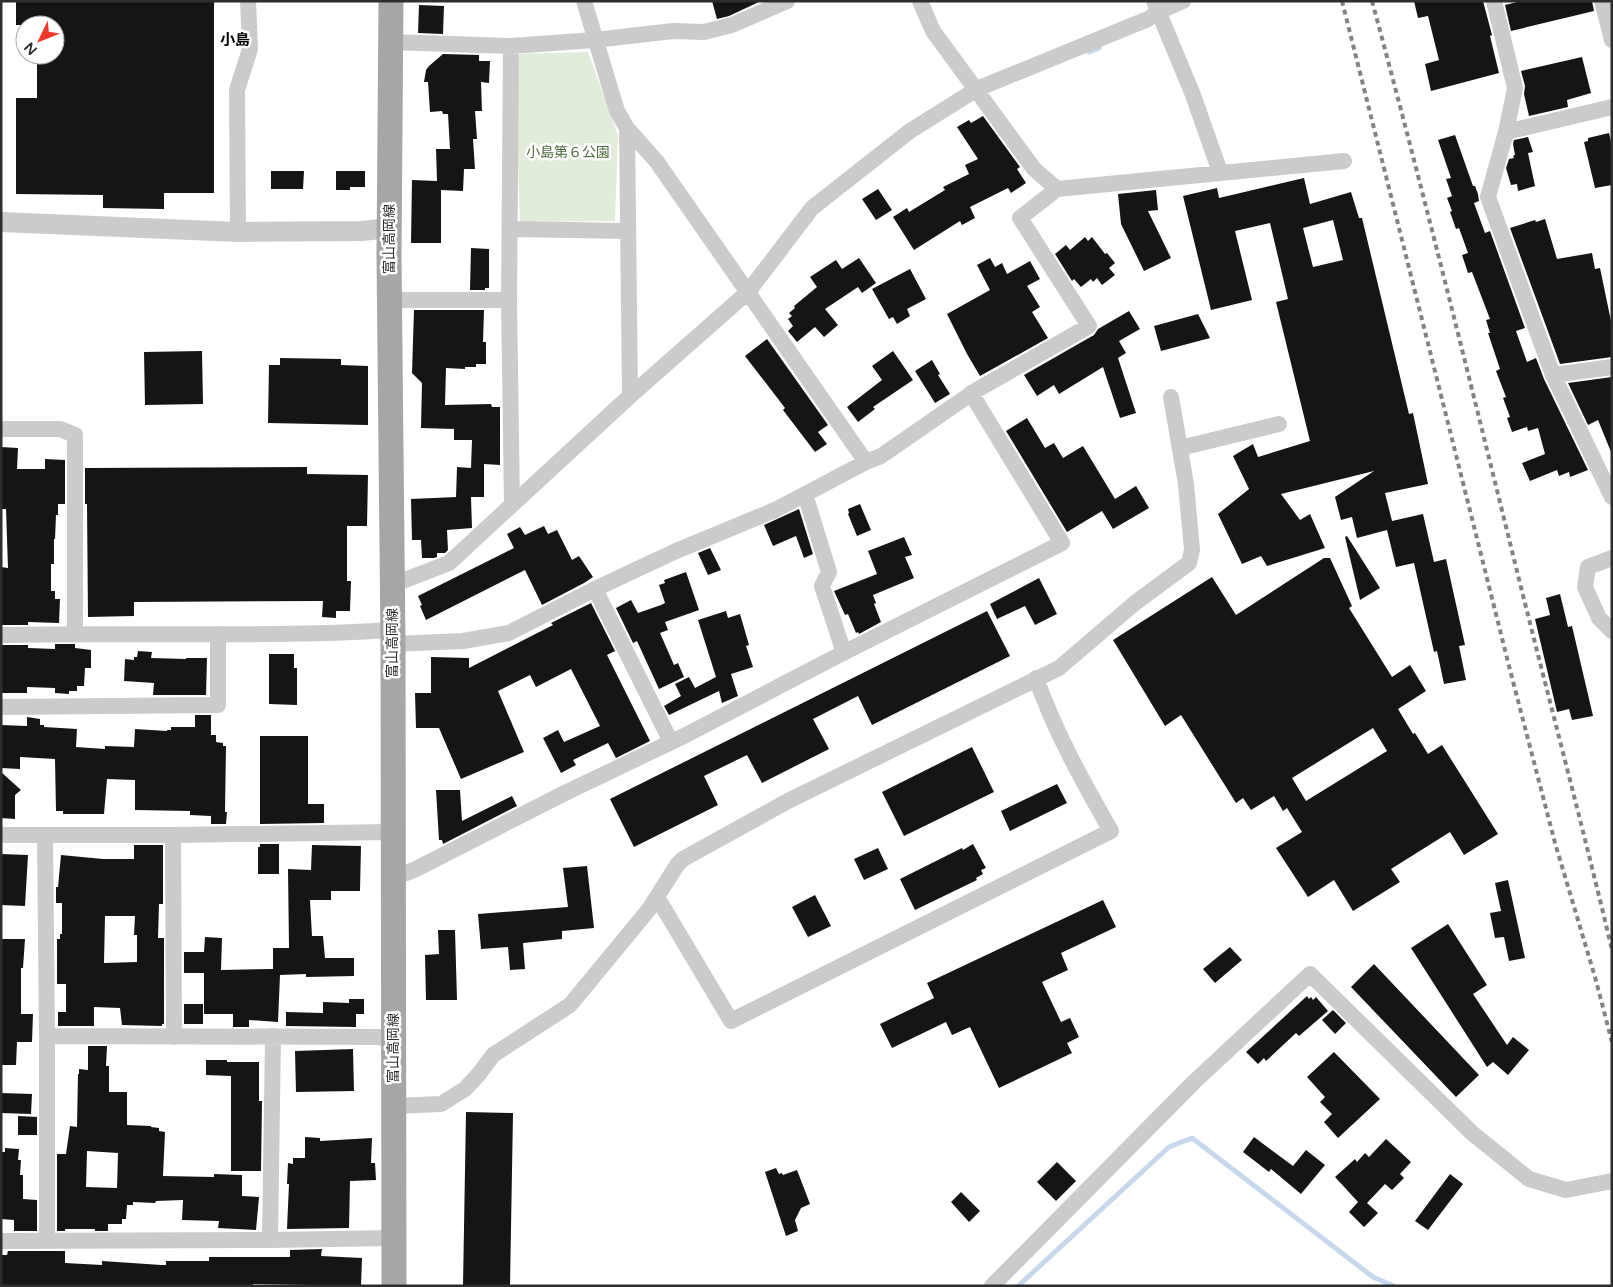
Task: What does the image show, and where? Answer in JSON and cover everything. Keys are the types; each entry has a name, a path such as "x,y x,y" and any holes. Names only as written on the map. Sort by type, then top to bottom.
{"main road":[{"name":"富山高岡線","path":"391,1 389,228 394,1286"}],"street":[{"path":"238,232 237,90 250,49 248,1"},
{"path":"584,1 617,111 626,128 657,162 866,462"},
{"path":"391,42 511,46 595,40 673,31 704,32 732,25 787,1"},
{"path":"920,1 933,31 1034,169 1057,189"},
{"path":"392,585 448,563 630,396 748,292 812,208 910,131 977,89 1148,19 1156,6 1183,1"},
{"path":"1494,1 1515,88 1506,132 1488,197 1553,375 1612,497"},
{"path":"1602,1 1612,40"},
{"path":"1156,6 1193,95 1220,172"},
{"path":"511,46 509,300 512,505"},
{"path":"1506,132 1612,107"},
{"path":"626,128 630,396"},
{"path":"1,634 218,634 392,637 463,641 509,633 594,589 676,551 774,510 881,456 971,393 1089,326 1020,218 1057,189 1344,161"},
{"path":"1,222 238,232 362,231 389,228"},
{"path":"510,229 628,231"},
{"path":"390,300 509,300"},
{"path":"1553,375 1612,367"},
{"path":"392,872 406,873 416,870 1062,543 971,393"},
{"path":"393,1106 440,1104 465,1089 493,1055 570,1005 650,908 682,860 788,801 1059,668 1135,603 1189,563 1192,550 1186,484 1171,398"},
{"path":"1180,448 1279,424"},
{"path":"1,429 60,428 75,435 75,633"},
{"path":"805,494 829,572 822,586 844,653"},
{"path":"1612,558 1588,567 1585,587 1599,618 1612,631"},
{"path":"594,589 671,742"},
{"path":"1,706 218,705 218,634"},
{"path":"657,897 730,1021 1111,831 1084,783 1047,709 1036,678"},
{"path":"1,835 173,836 392,832"},
{"path":"45,836 47,1036 46,1240"},
{"path":"173,836 174,1037"},
{"path":"992,1286 1194,1082 1310,974 1472,1133 1529,1179 1566,1190 1612,1181"},
{"path":"47,1036 380,1037 393,1041"},
{"path":"270,1240 273,1036"},
{"path":"1,1241 393,1238"}],"green space":[{"name":"小島第６公園","path":"588,52 618,135 615,221 520,222 514,54"}],"building":[{"path":"16,1 214,1 214,193 164,193 164,209 103,208 103,195 16,194 16,98 37,98 37,65 65,65 65,15 16,15"},
{"path":"712,1 761,1 729,16 717,19"},
{"path":"1414,1 1483,1 1499,73 1431,91 1425,64 1439,60 1428,16 1418,18"},
{"path":"1521,1 1592,1 1594,11 1511,31 1505,5"},
{"path":"419,5 444,6 443,34 418,33"},
{"path":"443,54 479,55 479,61 490,61 489,83 481,82 482,111 475,111 477,139 473,139 475,169 464,169 463,191 441,190 441,243 411,243 412,180 437,181 436,149 450,149 448,114 443,114 442,111 430,112 428,82 424,82 426,70"},
{"path":"1582,57 1591,93 1567,100 1568,107 1529,116 1521,71"},
{"path":"983,116 1020,167 1017,169 1026,183 1011,193 1008,188 970,207 975,218 962,225 960,221 914,250 893,217 907,208 909,212 945,190 943,187 969,174 965,165 978,159 957,127 969,120 971,123"},
{"path":"1609,133 1612,146 1612,185 1595,188 1584,142 1588,141 1588,138"},
{"path":"1455,135 1473,186 1475,186 1478,194 1479,201 1474,203 1485,233 1490,231 1525,328 1516,331 1527,362 1536,358 1544,379 1588,470 1570,477 1569,472 1559,476 1557,470 1530,481 1522,463 1545,454 1538,428 1528,431 1527,427 1512,432 1507,418 1510,417 1503,398 1506,397 1496,371 1500,369 1488,333 1490,333 1486,320 1490,319 1472,272 1468,273 1462,255 1468,253 1459,228 1456,229 1447,198 1452,196 1446,179 1451,178 1438,140"},
{"path":"1528,137 1533,152 1528,153 1535,186 1518,191 1517,184 1511,185 1506,168 1509,159 1514,158 1513,156 1515,155 1514,140"},
{"path":"271,171 304,171 303,189 271,189"},
{"path":"336,171 365,171 365,187 350,187 350,190 336,190"},
{"path":"1304,178 1310,204 1351,192 1359,218 1362,218 1409,414 1413,413 1428,484 1385,493 1392,521 1423,514 1434,562 1446,559 1465,645 1459,646 1466,680 1444,684 1437,651 1434,652 1414,563 1396,567 1387,530 1357,538 1352,517 1341,520 1335,497 1374,471 1281,494 1300,520 1310,514 1325,548 1267,566 1261,556 1242,564 1218,514 1249,489 1233,456 1253,444 1258,457 1310,441 1276,302 1288,299 1270,223 1235,231 1252,300 1211,310 1183,196 1217,188 1219,198","holes":["1333,220 1343,260 1313,267 1303,228"]},
{"path":"878,189 892,210 876,220 862,199"},
{"path":"1156,190 1158,210 1148,211 1171,258 1144,271 1121,224 1118,194"},
{"path":"1545,219 1557,259 1592,253 1595,269 1600,268 1612,326 1612,357 1560,364 1510,228 1535,220 1536,222"},
{"path":"1085,237 1088,241 1092,237 1105,254 1107,253 1115,263 1109,268 1115,275 1102,285 1097,278 1093,282 1091,279 1081,287 1074,279 1072,281 1055,254 1066,245 1070,250"},
{"path":"471,248 489,249 489,288 485,288 485,290 470,290"},
{"path":"859,258 876,283 862,293 858,287 825,309 838,325 824,337 815,327 797,342 788,331 793,326 788,319 792,316 789,313 795,308 794,306 817,287 810,277 836,260 842,269"},
{"path":"990,258 995,267 1002,263 1007,274 1030,261 1040,279 1027,286 1040,307 1032,312 1048,338 980,376 947,314 990,290 977,265"},
{"path":"910,269 926,299 907,309 910,316 897,324 893,317 889,319 872,289"},
{"path":"414,310 484,310 483,342 486,342 486,364 476,364 476,367 465,367 465,369 446,368 445,405 491,404 492,407 500,407 500,465 484,464 484,497 471,497 472,528 447,530 448,550 445,553 437,553 437,557 434,558 422,558 421,540 412,540 411,499 456,497 457,467 471,468 472,440 454,440 454,429 421,428 422,383 412,373"},
{"path":"1129,311 1140,329 1119,341 1126,353 1118,358 1136,413 1120,418 1103,367 1059,394 1054,385 1037,396 1024,375 1094,335 1098,329"},
{"path":"1198,314 1210,338 1161,351 1154,326"},
{"path":"767,339 828,425 818,432 827,444 815,452 783,410 785,408 745,356"},
{"path":"202,351 203,404 145,405 144,352"},
{"path":"893,351 913,380 873,407 875,409 858,422 847,407 882,380 872,366"},
{"path":"280,358 341,359 341,365 368,366 368,425 268,423 269,365 280,365"},
{"path":"932,360 940,374 938,375 950,394 935,403 915,371"},
{"path":"1612,377 1611,452 1598,420 1588,425 1568,383"},
{"path":"1027,418 1045,448 1054,443 1063,458 1083,446 1115,499 1136,486 1149,508 1113,529 1102,511 1067,532 1006,431"},
{"path":"1,447 18,448 17,469 45,469 45,459 65,460 65,504 58,504 54,539 54,564 51,564 51,591 55,591 55,599 60,599 59,623 28,622 28,625 1,625 1,567 8,568 6,509 1,509"},
{"path":"307,467 307,474 368,475 367,526 347,526 347,581 351,581 350,611 336,611 336,618 322,617 323,601 134,602 134,616 88,617 85,468"},
{"path":"860,504 871,530 857,536 848,514 848,509"},
{"path":"799,509 813,554 804,558 796,536 773,546 764,525"},
{"path":"544,526 548,534 557,530 572,560 579,556 593,577 542,605 525,570 426,620 418,596 514,548 507,534 520,527 525,535"},
{"path":"1347,536 1380,588 1360,600 1345,537"},
{"path":"904,537 912,555 905,557 914,578 873,595 876,603 874,604 881,622 859,634 858,632 856,633 848,614 845,615 834,591 877,574 868,551"},
{"path":"710,548 721,570 708,575 698,553"},
{"path":"1324,558 1330,558 1352,606 1349,608 1392,677 1410,665 1426,691 1398,709 1413,734 1415,733 1428,754 1442,745 1498,834 1464,855 1450,832 1391,869 1400,882 1353,911 1334,880 1308,897 1276,848 1302,832 1287,808 1283,811 1274,796 1251,810 1243,798 1236,803 1181,715 1165,726 1113,640 1212,577 1236,615","holes":["1373,728 1387,751 1306,801 1292,778"]},
{"path":"686,572 699,610 665,622 668,630 660,633 674,665 678,663 684,677 659,689 637,641 633,643 616,608 631,600 638,613 665,603 659,585 665,583 664,580"},
{"path":"1039,578 1057,614 1035,625 1025,606 997,619 990,604"},
{"path":"1560,594 1568,627 1572,626 1593,716 1572,720 1569,709 1557,712 1535,619 1550,615 1546,598"},
{"path":"591,603 615,651 607,655 650,741 616,758 608,743 573,760 576,765 561,773 543,738 558,730 564,742 600,726 571,669 536,687 530,675 498,691 524,752 461,779 439,728 416,728 415,693 431,693 431,657 469,658 469,668 553,625 551,623"},
{"path":"726,611 728,618 740,614 749,645 746,646 753,667 731,674 738,696 722,703 719,691 669,715 664,706 681,696 675,684 689,677 695,688 716,677 698,620"},
{"path":"987,611 1010,656 872,725 858,696 813,719 829,749 762,783 747,755 704,776 718,805 634,847 610,799"},
{"path":"55,644 75,644 75,648 91,650 91,668 85,668 84,686 77,686 77,691 69,691 69,694 55,693 55,688 27,687 27,693 1,693 1,645 28,645 28,648 55,649"},
{"path":"138,651 152,652 151,658 207,658 206,695 153,695 154,683 124,681 125,659 134,660 134,657 137,657"},
{"path":"269,654 294,654 294,668 297,668 297,705 269,704"},
{"path":"195,715 211,715 211,735 216,735 216,742 223,743 223,746 226,746 226,824 211,824 211,816 190,815 190,811 135,810 135,780 107,779 104,814 63,814 63,811 56,811 55,759 20,757 20,769 1,768 1,725 27,726 27,717 40,719 40,725 44,725 44,727 77,729 76,747 105,749 105,746 134,747 135,729 167,731 171,730 171,727 195,727"},
{"path":"260,736 308,736 308,804 324,804 324,823 260,824"},
{"path":"972,747 994,792 904,836 882,792"},
{"path":"1,772 21,790 15,795 15,819 1,818"},
{"path":"1057,784 1067,803 1010,831 1001,811"},
{"path":"436,790 460,790 462,821 512,796 517,806 443,844 442,840 439,840"},
{"path":"260,844 279,844 279,874 258,874 258,847 260,847"},
{"path":"973,844 986,868 981,870 983,874 976,878 977,880 915,910 900,879"},
{"path":"134,845 163,845 163,904 159,904 158,938 164,938 164,1024 162,1026 122,1025 120,1008 94,1007 94,1026 58,1026 58,1012 66,1012 66,984 57,984 57,939 60,939 60,934 62,934 62,903 56,903 56,887 58,887 61,855 103,859 134,859","holes":["105,916 135,916 134,935 137,935 137,962 104,963"]},
{"path":"312,845 361,846 360,891 331,891 331,900 310,900 312,936 323,936 325,958 354,958 354,976 306,977 306,974 280,975 278,1022 249,1020 249,1027 233,1027 233,1014 204,1014 204,973 184,973 184,952 204,952 205,937 222,938 221,970 273,969 273,948 289,948 288,869 311,870"},
{"path":"878,848 888,869 864,880 854,859"},
{"path":"1,854 28,855 25,906 1,905"},
{"path":"587,866 594,928 562,931 562,939 523,943 525,969 510,970 508,947 481,949 478,914 568,907 563,868"},
{"path":"1508,880 1525,958 1509,961 1504,937 1495,938 1490,913 1501,911 1495,883"},
{"path":"815,895 831,926 808,937 792,907"},
{"path":"1103,900 1116,927 1061,953 1068,970 1042,982 1061,1022 1070,1018 1079,1037 1067,1043 1072,1053 999,1088 970,1027 952,1035 946,1022 892,1048 880,1024 934,998 927,983"},
{"path":"1448,924 1487,985 1473,994 1507,1045 1513,1037 1529,1050 1508,1075 1493,1062 1487,1067 1411,948"},
{"path":"438,930 455,930 457,1000 426,1000 425,955 439,954"},
{"path":"1,939 25,939 23,968 21,968 21,1014 33,1014 32,1042 17,1042 16,1065 1,1065"},
{"path":"1230,947 1242,960 1215,983 1203,969"},
{"path":"1374,964 1479,1075 1456,1097 1351,987"},
{"path":"1307,996 1313,1000 1316,997 1328,1011 1299,1036 1296,1033 1266,1061 1264,1058 1258,1064 1246,1052"},
{"path":"349,999 364,999 364,1014 356,1014 356,1027 286,1026 286,1012 323,1013 323,1002 349,1003"},
{"path":"184,1004 203,1004 203,1024 184,1024"},
{"path":"1333,1010 1346,1023 1335,1034 1322,1020"},
{"path":"88,1046 107,1046 106,1066 109,1066 109,1092 127,1092 127,1125 151,1126 165,1132 163,1176 214,1177 214,1174 242,1175 242,1196 259,1197 256,1230 218,1228 219,1221 182,1220 183,1200 156,1201 155,1203 133,1202 133,1205 127,1205 126,1219 122,1219 122,1224 108,1224 108,1231 65,1229 65,1231 57,1231 57,1154 66,1154 70,1126 77,1127 78,1074 79,1069 88,1070","holes":["87,1151 118,1153 117,1188 86,1187"]},
{"path":"353,1049 354,1091 296,1092 295,1051"},
{"path":"1334,1052 1380,1099 1338,1138 1324,1122 1332,1114 1320,1102 1325,1097 1307,1077"},
{"path":"206,1060 259,1062 259,1101 262,1101 261,1171 231,1171 231,1076 206,1075"},
{"path":"1,1093 32,1094 31,1114 1,1113"},
{"path":"466,1112 513,1113 510,1286 463,1286"},
{"path":"18,1116 37,1117 37,1135 18,1135"},
{"path":"305,1137 320,1138 320,1141 372,1138 371,1163 375,1163 376,1180 350,1181 349,1228 287,1229 288,1163 293,1164 293,1158 305,1158"},
{"path":"1254,1137 1293,1166 1306,1150 1325,1165 1301,1194 1271,1169 1269,1172 1243,1152"},
{"path":"1386,1139 1411,1162 1400,1174 1404,1178 1392,1190 1385,1184 1367,1203 1378,1213 1364,1227 1349,1212 1358,1202 1335,1177 1355,1159 1357,1162 1365,1153 1369,1157"},
{"path":"5,1148 19,1149 18,1160 21,1160 20,1175 23,1175 23,1199 37,1200 37,1231 14,1231 14,1220 1,1219 1,1152 5,1152"},
{"path":"1057,1162 1076,1181 1056,1201 1037,1182"},
{"path":"776,1168 779,1174 782,1173 783,1175 797,1170 810,1204 801,1208 795,1220 798,1231 786,1236 765,1172"},
{"path":"1450,1174 1463,1184 1428,1230 1415,1221"},
{"path":"961,1192 980,1211 969,1222 951,1202"},
{"path":"322,1249 321,1256 362,1258 361,1286 253,1284 253,1286 1,1286 1,1255 7,1255 8,1251 65,1251 65,1263 102,1265 102,1261 166,1265 166,1261 209,1261 209,1257 290,1257 290,1250"}],"waterway":[{"path":"1089,52 1099,48"},
{"path":"1018,1286 1169,1147 1192,1138 1373,1277 1394,1286"}],"railway":[{"path":"1342,1 1509,666 1555,843 1595,977 1612,1042"},
{"path":"1372,1 1445,280 1612,950"}],"district":[{"name":"小島","path":"235,40"}]}
